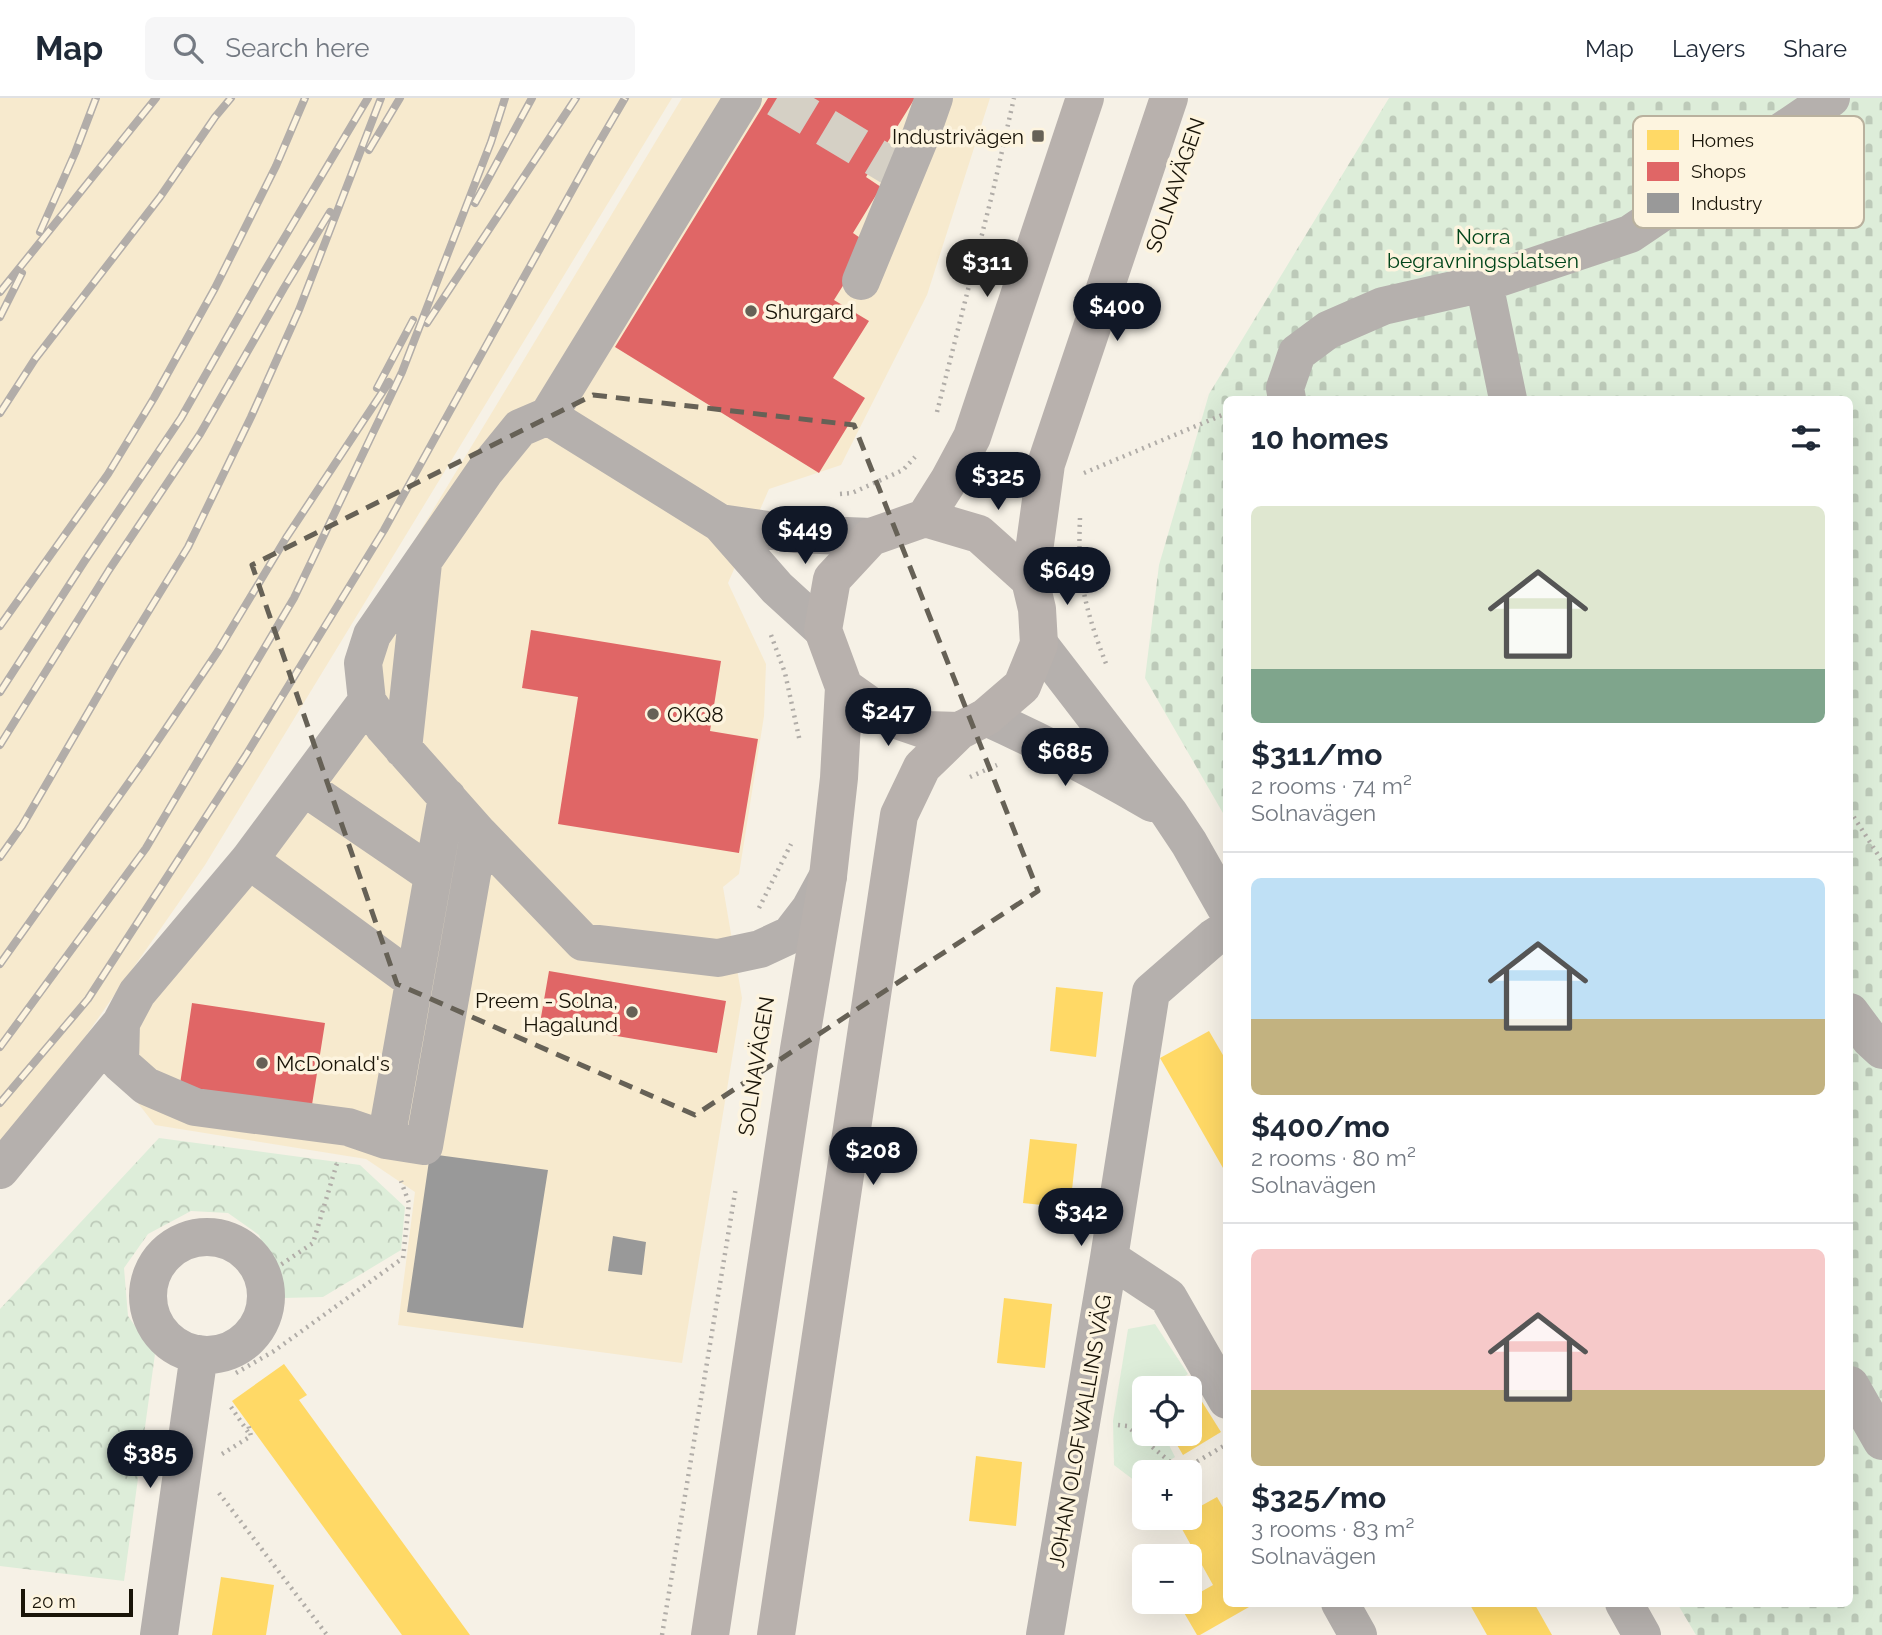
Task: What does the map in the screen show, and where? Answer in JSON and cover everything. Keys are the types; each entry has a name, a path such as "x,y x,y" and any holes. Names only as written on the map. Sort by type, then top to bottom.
{"main road":[{"path":"925,518 972,437 1086,98"},
{"name":"SOLNAVÄGEN","path":"776,1635 899,815 922,768 1021,686 1039,644 1037,609 1030,580 1046,464 1169,98"},
{"path":"822,631 832,579 872,537 925,518 979,534 1030,580"},
{"name":"SOLNAVÄGEN","path":"710,1635 828,876 839,778 844,687 822,631"},
{"path":"844,687 885,716 926,730 972,724"}],"street":[{"path":"743,98 548,416 520,428 485,471 372,635 363,663 367,701 384,727 479,834 583,942 718,958 760,949 790,934 810,909 828,876"},
{"path":"861,281 934,98"},
{"path":"1804,116 1831,98"},
{"path":"1286,396 1284,388 1297,353 1328,330 1383,306 1484,283 1630,234 1639,228"},
{"path":"1484,283 1507,396"},
{"path":"548,416 720,523 777,588 822,631"},
{"path":"720,523 795,534 872,537"},
{"path":"403,749 424,560"},
{"path":"1039,644 1169,813 1223,903"},
{"path":"0,1170 121,1023 137,993 249,860 367,701"},
{"path":"972,724 1099,772 1169,813"},
{"path":"304,787 433,875"},
{"path":"386,1140 447,797"},
{"path":"121,1023 120,1063 146,1086 195,1107 348,1127 386,1140 424,1146 479,834"},
{"path":"249,860 414,981"},
{"name":"JOHAN OLOF WALLINS VÄG","path":"1045,1635 1151,992 1223,931"},
{"path":"1853,1016 1882,1050"},
{"path":"195,1237 215,1237 234,1243 250,1255 264,1276 266,1307 258,1326 244,1342 219,1354 199,1354 172,1343 158,1328 152,1316 148,1295 152,1275 158,1263 172,1248 195,1237"},
{"path":"1109,1258 1168,1297 1223,1393"},
{"path":"159,1635 199,1354"},
{"path":"1853,1390 1882,1441"},
{"path":"1342,1607 1358,1635"},
{"path":"1626,1607 1642,1635"}],"path":[{"path":"934,424 1014,98"},
{"path":"1081,464 1081,474 1223,415"},
{"path":"839,495 852,493 903,470 917,454"},
{"path":"1080,515 1079,542 1083,588 1110,676"},
{"path":"777,588 765,618 785,673 800,739 799,753"},
{"path":"960,782 1007,760"},
{"path":"1853,816 1882,861"},
{"path":"760,949 753,920 795,834"},
{"path":"264,1276 313,1243 348,1127"},
{"path":"295,1336 403,1258 409,1203 386,1140"},
{"path":"662,1635 738,1178"},
{"path":"225,1399 251,1436"},
{"path":"1081,1421 1127,1426 1181,1471 1223,1446"},
{"path":"248,1424 251,1436"},
{"path":"216,1458 251,1436"},
{"path":"211,1484 327,1635"}],"highlighted area":[{"path":"593,395 854,425 1038,891 695,1115 397,984 252,565"}],"shaded area":[{"path":"0,98 672,98 205,865 60,1073 0,1146"},
{"path":"682,98 990,98 927,295 841,465 769,489 728,583 766,664 764,716 739,874 723,887 742,998 682,1363 398,1325 415,1192 366,1159 155,1125 94,1047 349,713 349,649"}],"green space":[{"name":"Norra begravningsplatsen","path":"1389,98 1882,98 1882,1635 1696,1635 1679,1607 1853,1607 1853,396 1223,396 1223,813 1145,678 1159,565 1209,394"},
{"path":"159,1138 360,1165 405,1207 401,1250 323,1297 283,1298 259,1235 228,1213 191,1211 148,1234 124,1268 128,1316 155,1354 124,1581 0,1566 0,1309"},
{"path":"1155,1324 1188,1374 1132,1376 1132,1446 1170,1446 1175,1457 1170,1460 1132,1460 1132,1479 1114,1465 1113,1421 1128,1329"}],"building: Homes":[{"path":"1056,987 1103,992 1096,1057 1050,1051"},
{"path":"1209,1031 1223,1055 1223,1168 1160,1058"},
{"path":"1030,1139 1077,1144 1070,1208 1023,1203"},
{"path":"1004,1298 1052,1304 1045,1368 997,1363"},
{"path":"284,1364 307,1395 299,1400 470,1635 402,1635 232,1401"},
{"path":"1202,1402 1221,1432 1202,1444"},
{"path":"1178,1446 1198,1446 1183,1455"},
{"path":"976,1456 1022,1462 1016,1526 969,1521"},
{"path":"1217,1497 1223,1507 1223,1607 1249,1607 1200,1635 1197,1635 1185,1614 1202,1614 1202,1591 1213,1585 1202,1565 1202,1544 1190,1544 1183,1530 1202,1530 1202,1505"},
{"path":"221,1577 274,1585 266,1635 212,1635"},
{"path":"1471,1607 1536,1607 1552,1635 1487,1635"}],"building: Shops":[{"path":"768,98 915,98 866,177 881,187 853,233 869,244 834,300 869,321 833,378 865,398 819,473 615,347"},
{"path":"531,630 721,661 710,731 758,739 739,853 558,824 578,697 522,688"},
{"path":"549,971 726,1001 717,1053 540,1023"},
{"path":"192,1003 325,1023 311,1111 179,1091"}],"building: Industry":[{"path":"430,1154 548,1170 523,1328 407,1312"},
{"path":"613,1236 646,1242 642,1275 608,1271"}],"tunnel":[{"path":"777,98 905,175"}],"railway":[{"path":"40,232 96,98"},
{"path":"0,292 156,98"},
{"path":"0,413 35,359 160,197 231,98"},
{"path":"0,626 108,474 154,398 215,288 276,166 305,98"},
{"path":"0,692 181,418 368,98"},
{"path":"0,857 22,826 188,547 299,310 381,98"},
{"path":"369,150 400,98"},
{"path":"0,1047 146,848 294,598 402,372 491,142 505,98"},
{"path":"475,203 532,98"},
{"path":"427,323 576,98"},
{"path":"0,1103 88,999 246,755 384,530 625,98"},
{"path":"0,745 109,570 200,434 330,212"},
{"path":"0,317 22,273"},
{"path":"377,388 413,320"},
{"path":"0,964 142,764 218,651 286,538 389,382"}],"place":[{"name":"Industrivägen","path":"1038,136"},
{"name":"Shurgard","path":"751,311"},
{"name":"OKQ8","path":"653,714"},
{"name":"Preem - Solna, Hagalund","path":"632,1012"},
{"name":"McDonald's","path":"262,1063"}]}
